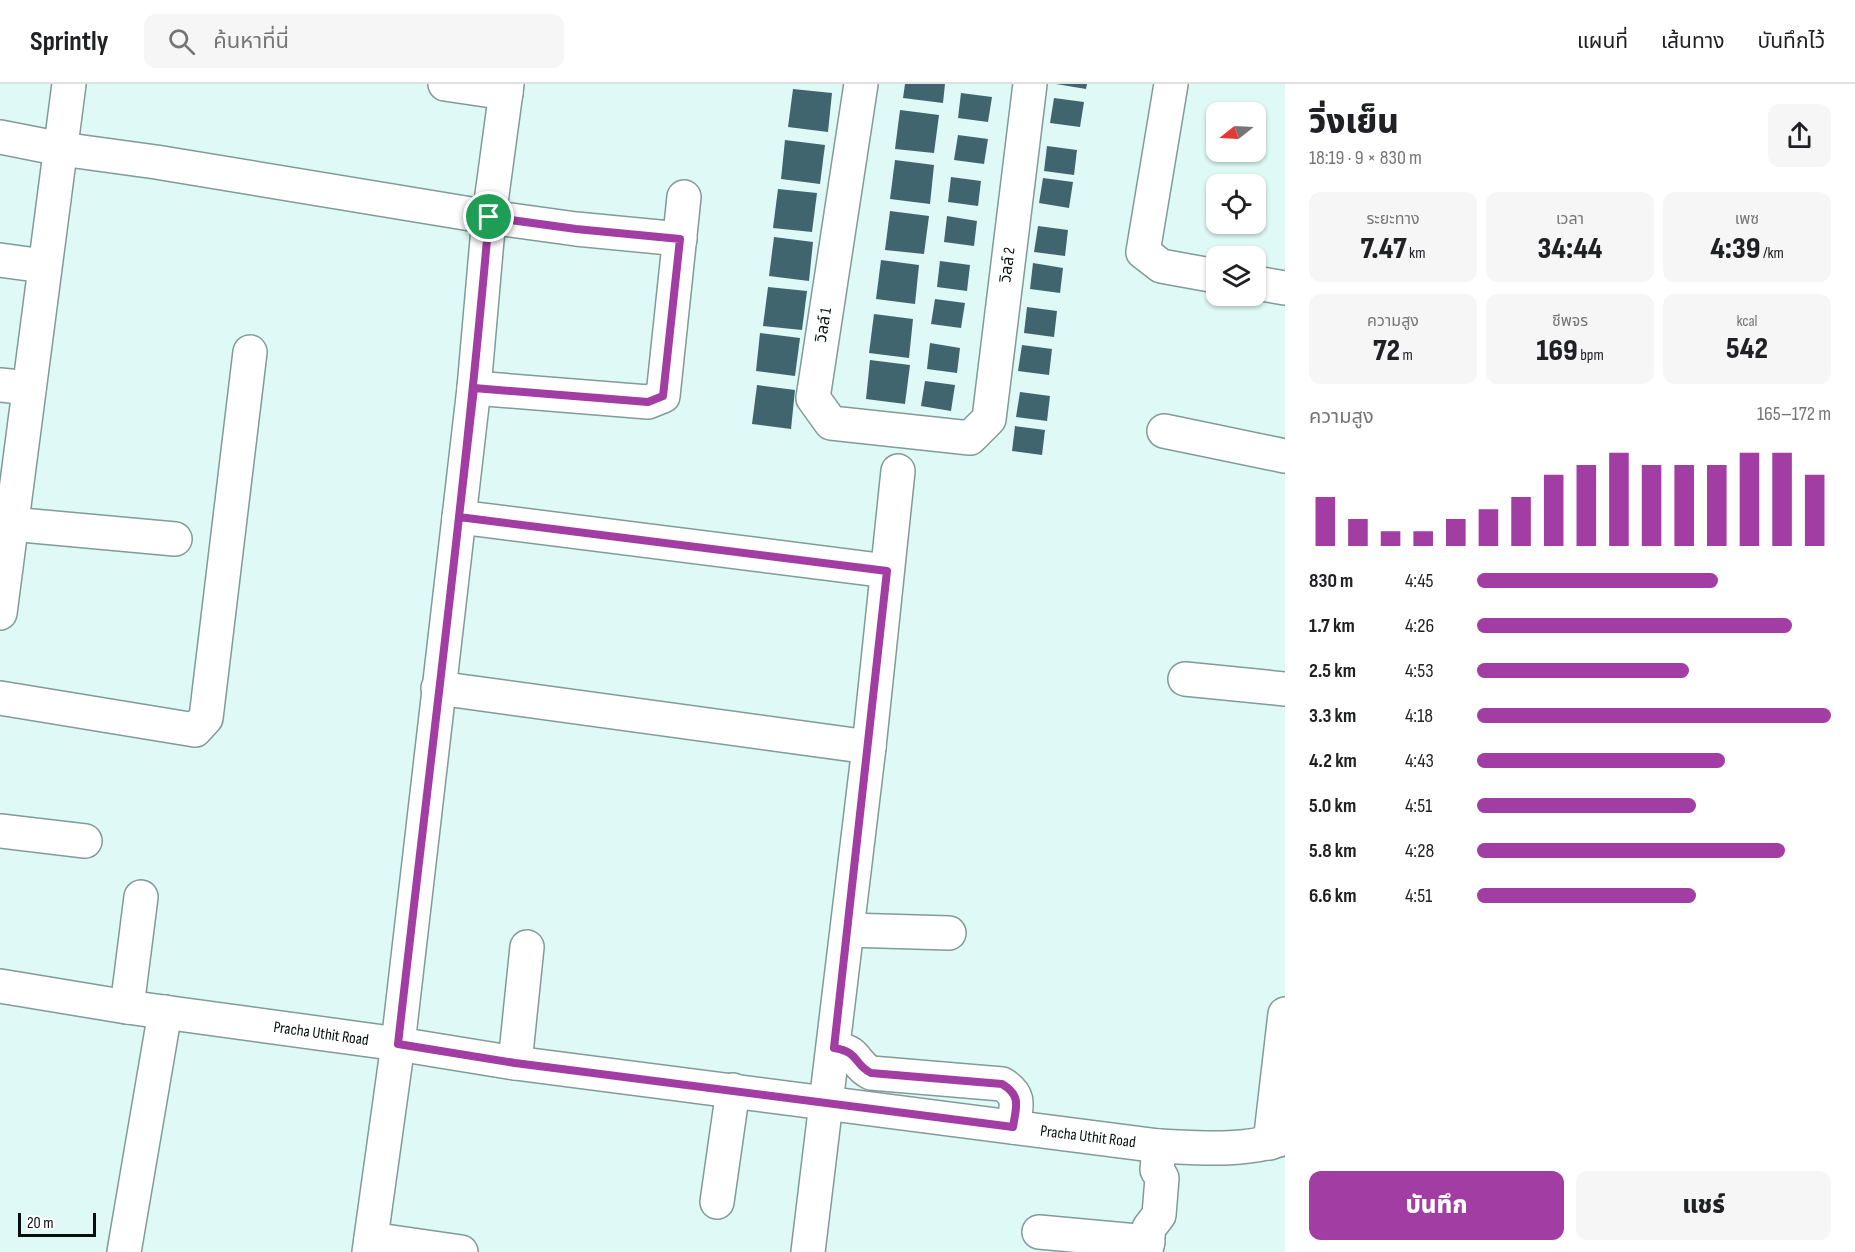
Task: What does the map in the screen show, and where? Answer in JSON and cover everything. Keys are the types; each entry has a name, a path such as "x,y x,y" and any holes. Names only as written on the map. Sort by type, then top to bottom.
{"street":[{"path":"0,614 11,524 14,387 44,266 69,84"},
{"path":"445,84 506,88 489,217 474,388 398,1044 370,1245 461,1252"},
{"name":"วิลล์ 1","path":"861,84 813,398 831,423 970,438"},
{"name":"วิลล์ 2","path":"970,438 989,419 1030,84"},
{"path":"1170,84 1143,252 1161,266 1206,274"},
{"path":"0,137 61,149 156,162 489,217 576,229 680,239"},
{"path":"474,388 648,402 663,396 684,197"},
{"path":"0,260 44,266"},
{"path":"1266,285 1285,288"},
{"path":"0,699 195,730 206,718 250,352"},
{"path":"1164,431 1285,456"},
{"path":"808,1252 848,930 898,471"},
{"path":"459,517 887,571"},
{"path":"11,524 175,539"},
{"path":"1185,679 1285,689"},
{"path":"438,688 869,747"},
{"path":"0,831 85,841"},
{"path":"127,1007 141,897"},
{"path":"848,930 949,933"},
{"path":"515,1063 527,947"},
{"name":"Pracha Uthit Road","path":"0,986 127,1007 398,1044 515,1063 1013,1127 1158,1158 1237,1148 1278,1140"},
{"path":"124,1252 165,1012"},
{"path":"1278,1140 1285,1014"},
{"path":"834,1048 851,1052 866,1071 871,1073 1002,1084 1012,1090 1017,1099 1013,1127"},
{"path":"717,1202 733,1090"},
{"path":"1039,1232 1147,1241 1141,1216 1145,1181 1158,1158"}],"building":[{"path":"905,84 945,84 943,103 903,98"},
{"path":"1056,84 1087,84 1086,89"},
{"path":"793,89 832,93 828,132 788,127"},
{"path":"961,93 992,97 988,122 958,118"},
{"path":"1054,98 1084,102 1080,127 1050,123"},
{"path":"900,110 939,115 934,153 895,149"},
{"path":"958,135 988,139 984,164 954,160"},
{"path":"785,140 825,145 820,184 781,179"},
{"path":"1047,146 1077,150 1074,175 1044,171"},
{"path":"895,160 934,165 930,204 890,199"},
{"path":"951,177 981,181 978,206 948,202"},
{"path":"1043,178 1073,182 1069,208 1039,203"},
{"path":"778,189 817,193 812,232 773,228"},
{"path":"890,211 929,216 924,254 885,250"},
{"path":"947,216 977,221 974,246 944,242"},
{"path":"1038,226 1068,230 1065,256 1034,252"},
{"path":"774,237 813,242 809,281 769,276"},
{"path":"881,260 919,265 915,304 876,299"},
{"path":"940,261 970,265 967,291 937,287"},
{"path":"1033,263 1063,268 1060,293 1030,289"},
{"path":"768,287 807,291 802,330 763,326"},
{"path":"935,299 965,303 961,328 931,324"},
{"path":"1027,307 1057,311 1054,337 1024,333"},
{"path":"874,314 913,319 909,358 869,353"},
{"path":"760,333 800,338 795,376 756,371"},
{"path":"930,343 960,348 957,373 927,369"},
{"path":"1022,345 1052,349 1049,375 1018,371"},
{"path":"870,360 910,365 905,404 866,399"},
{"path":"925,381 955,385 951,411 921,406"},
{"path":"757,385 795,390 791,429 752,424"},
{"path":"1020,392 1050,396 1047,421 1016,417"},
{"path":"1015,426 1045,430 1042,455 1012,451"}],"route":[{"path":"489,217 474,388 438,688 398,1044 515,1063 1013,1127 1017,1099 1012,1090 1002,1084 871,1073 860,1065 851,1052 834,1048 887,571 459,517 474,388 648,402 663,396 680,239 576,229 489,217"}]}
